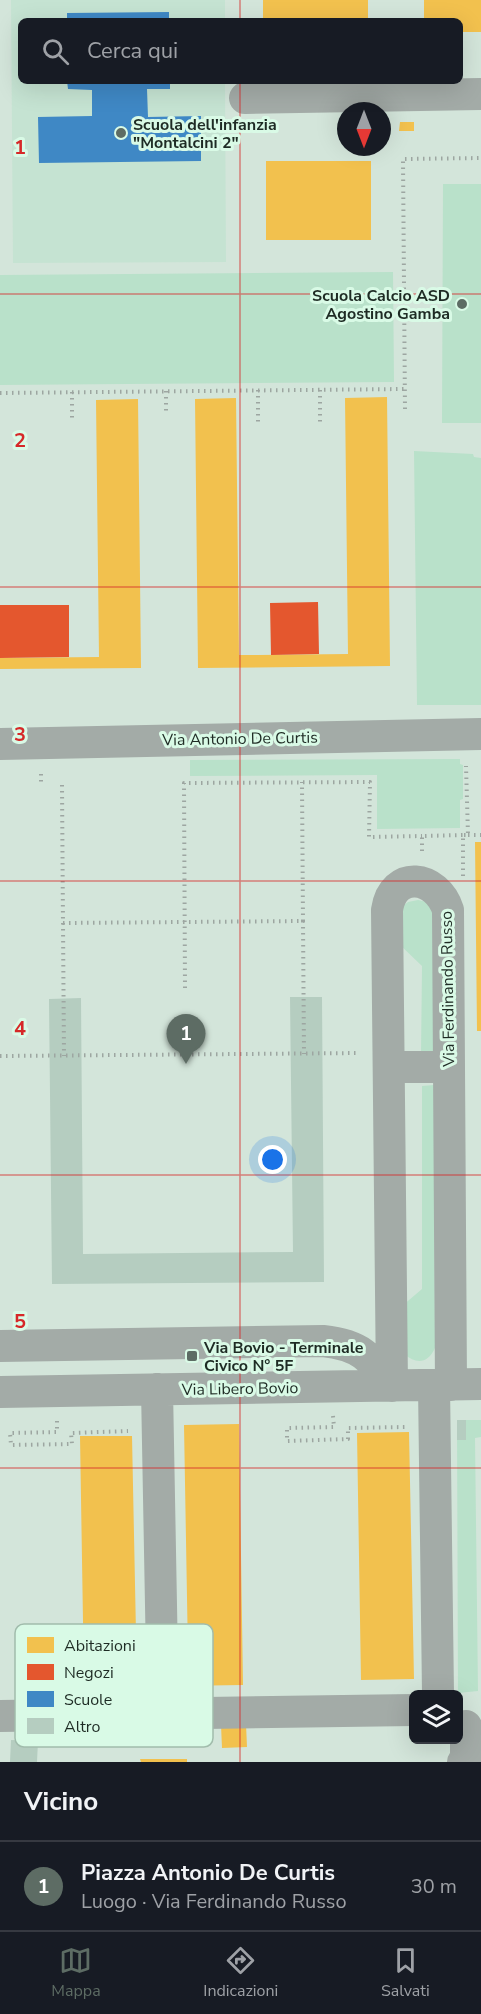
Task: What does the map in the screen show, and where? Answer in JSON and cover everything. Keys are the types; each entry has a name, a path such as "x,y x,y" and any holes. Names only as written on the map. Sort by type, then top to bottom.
{"street":[{"path":"245,98 481,94"},
{"name":"Via Antonio De Curtis","path":"0,744 481,734"},
{"path":"392,1386 387,910 388,900 400,885 416,881 422,882"},
{"name":"Via Ferdinando Russo","path":"422,882 432,885 439,892 448,910 448,1067 455,1385 438,1690"},
{"path":"389,1060 448,1067"},
{"path":"0,1346 339,1342 358,1349 375,1364 392,1386"},
{"name":"Via Libero Bovio","path":"0,1392 455,1385"},
{"path":"157,1389 161,1624"},
{"path":"213,1712 409,1710"},
{"path":"0,1716 15,1716"},
{"path":"463,1762 466,1758 468,1724"}],"path":[{"path":"405,409 403,159 481,158"},
{"path":"0,393 404,389"},
{"path":"258,390 258,425"},
{"path":"320,390 321,424"},
{"path":"166,391 166,413"},
{"path":"72,392 72,420"},
{"path":"466,762 467,799"},
{"path":"302,782 304,1054"},
{"path":"185,988 184,783 370,782 369,837 481,835"},
{"path":"62,785 64,1056"},
{"path":"422,836 422,882"},
{"path":"63,922 303,921"},
{"path":"185,1044 185,1055"},
{"path":"0,1056 304,1054 389,1060"},
{"path":"333,1415 334,1427 287,1428 287,1441 348,1439 348,1428 416,1427"},
{"path":"57,1420 57,1432 10,1433 11,1445 72,1444 71,1433 129,1431"}],"shaded area":[{"path":"11,0 225,0 225,18 18,18 18,84 225,84 226,262 13,263"},
{"name":"Scuola Calcio ASD Agostino Gamba","path":"443,184 481,184 481,423 442,423"},
{"path":"393,272 394,382 0,385 0,275"},
{"path":"414,451 473,454 474,457 481,458 481,705 417,705"},
{"path":"460,759 460,764 463,765 463,799 460,800 460,828 377,829 377,775 190,776 190,760"},
{"path":"418,900 427,902 435,910 434,1057 421,1056 422,966 398,943 398,910 408,902"},
{"path":"434,1085 435,1348 429,1357 418,1361 404,1354 402,1306 422,1289 422,1086"},
{"path":"457,1420 481,1420 481,1437 475,1438 478,1691 463,1692 463,1690 458,1690"}],"building: Abitazioni":[{"path":"263,0 368,0 368,18 263,18"},
{"path":"424,0 481,0 481,32 463,32 463,18 424,18"},
{"path":"400,122 414,122 414,131 399,131"},
{"path":"266,161 371,161 371,240 266,240"},
{"path":"387,397 390,666 198,668 195,399 236,398 239,655 258,655 348,654 345,398"},
{"path":"138,399 141,668 0,669 0,658 99,657 96,400"},
{"path":"475,842 481,842 481,1031 477,1031"},
{"path":"239,1424 243,1685 213,1685 213,1624 187,1624 184,1425"},
{"path":"409,1432 414,1679 361,1680 357,1433"},
{"path":"80,1436 132,1436 136,1624 83,1624"},
{"path":"246,1724 247,1747 222,1748 221,1725"},
{"path":"140,1759 187,1759 187,1762 141,1762"}],"building: Negozi":[{"path":"318,602 319,654 271,655 270,603"},
{"path":"0,605 69,605 69,657 0,658"}],"building: Scuole":[{"path":"169,12 169,18 67,18 67,13"},
{"path":"67,84 170,84 170,89 147,89 148,117 201,116 201,161 39,163 38,117 92,116 92,90 68,89"}],"building: Altro":[{"path":"290,997 322,997 324,1282 52,1284 49,999 81,998 83,1254 293,1252"},
{"path":"457,1420 466,1420 466,1440 457,1440"},
{"path":"11,1740 15,1740 15,1747 38,1747 37,1762 10,1762"}],"place":[{"name":"Scuola dell'infanzia \"Montalcini 2\"","path":"121,133"},
{"name":"Scuola Calcio ASD Agostino Gamba","path":"462,304"},
{"name":"Piazza Antonio De Curtis","path":"186,1064"},
{"name":"Via Bovio - Terminale Civico N° 5F","path":"192,1356"}]}
